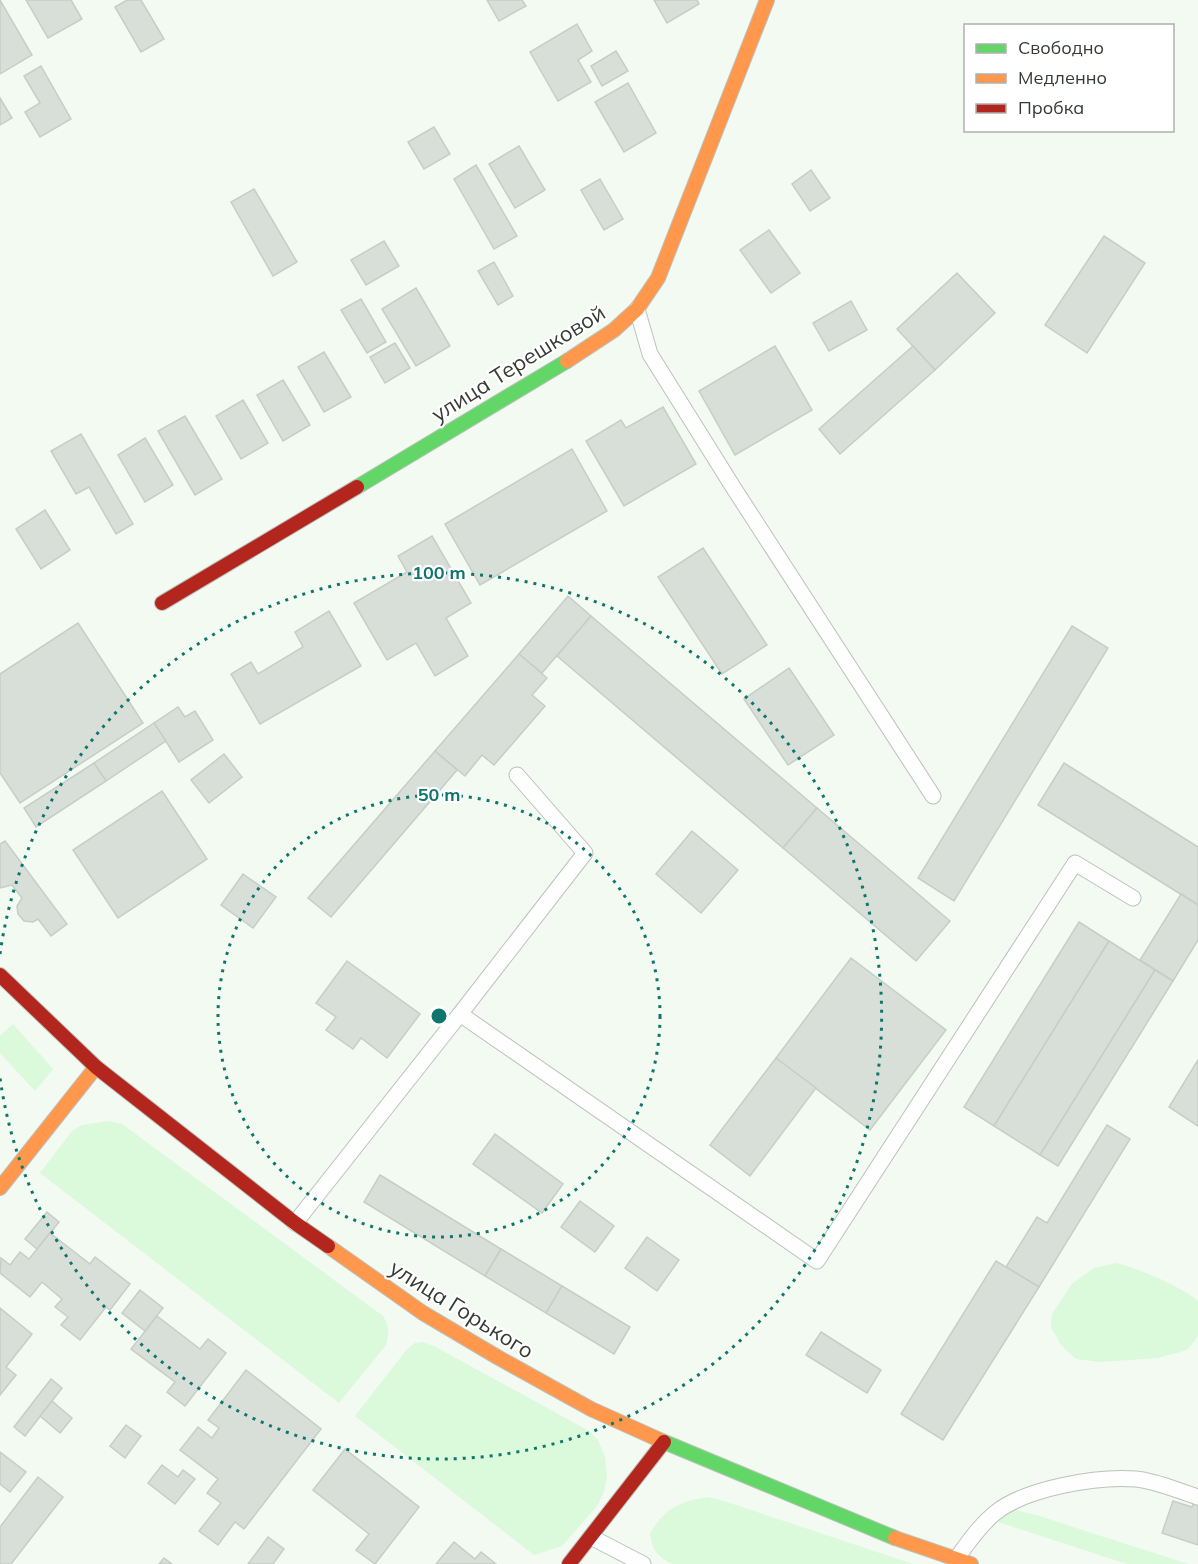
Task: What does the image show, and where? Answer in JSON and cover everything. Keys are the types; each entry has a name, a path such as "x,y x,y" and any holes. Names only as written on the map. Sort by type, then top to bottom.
{"street":[{"name":"улица Терешковой","path":"162,603 560,366 614,330 637,309 658,278 767,0"},
{"name":"улица Горького","path":"0,975 96,1067 295,1223 423,1313 591,1409 894,1538 964,1562"},
{"path":"0,1188 96,1067"},
{"path":"569,1564 664,1442"}],"lane":[{"path":"637,309 650,354 733,487 933,796"},
{"path":"295,1223 585,853 517,775"},
{"path":"460,1014 818,1261 1075,863 1133,898"},
{"path":"964,1562 975,1532 995,1512 1021,1498 1058,1487 1089,1480 1137,1479 1198,1497"},
{"path":"591,1536 643,1564"}],"green space":[{"path":"13,1024 53,1069 35,1091 0,1053 0,1036"},
{"path":"109,1121 122,1124 383,1316 388,1330 386,1345 339,1403 40,1173 72,1131 82,1125"},
{"path":"1117,1263 1159,1279 1198,1301 1198,1336 1187,1350 1158,1358 1100,1362 1076,1359 1061,1345 1051,1327 1052,1314 1072,1284 1094,1268"},
{"path":"423,1342 589,1431 598,1440 605,1457 607,1477 604,1492 597,1506 562,1546 534,1555 355,1416 408,1348 415,1343"},
{"path":"709,1497 913,1564 673,1564 663,1559 654,1549 651,1539 650,1534 655,1525 674,1507"},
{"path":"1016,1510 1188,1564 1127,1564 998,1522 1003,1515"}],"building":[{"path":"0,0 32,55 0,74"},
{"path":"26,0 71,0 82,19 48,38"},
{"path":"127,0 141,0 164,39 141,52 115,7"},
{"path":"487,0 522,0 526,6 499,21"},
{"path":"654,0 697,0 699,4 667,23"},
{"path":"577,24 592,51 578,60 591,82 558,101 530,52"},
{"path":"616,51 628,71 602,86 591,66"},
{"path":"41,66 71,119 40,137 25,112 40,103 24,76"},
{"path":"628,83 656,133 624,152 595,102"},
{"path":"0,98 12,118 0,125"},
{"path":"434,127 450,154 424,169 408,142"},
{"path":"519,146 545,190 515,208 489,164"},
{"path":"476,165 517,236 494,249 454,179"},
{"path":"811,170 830,198 810,211 792,184"},
{"path":"600,179 623,219 604,230 581,190"},
{"path":"254,189 297,262 273,276 231,202"},
{"path":"769,230 800,273 771,293 740,250"},
{"path":"1104,236 1145,263 1087,353 1045,325"},
{"path":"384,241 399,266 366,285 351,260"},
{"path":"494,262 513,296 498,305 478,271"},
{"path":"957,273 995,313 935,370 897,329"},
{"path":"416,288 450,346 416,366 382,309"},
{"path":"361,299 386,342 367,353 341,310"},
{"path":"851,301 867,330 829,351 813,323"},
{"path":"395,343 410,368 385,383 370,357"},
{"path":"775,346 812,410 735,455 699,391"},
{"path":"913,346 935,370 840,454 819,429"},
{"path":"324,352 351,397 324,412 298,367"},
{"path":"283,380 310,425 283,441 257,395"},
{"path":"243,400 268,443 241,459 216,416"},
{"path":"663,407 696,464 624,506 586,441 621,420 626,428"},
{"path":"185,416 222,479 195,495 158,431"},
{"path":"81,434 133,524 116,534 89,487 76,494 51,451"},
{"path":"145,438 173,485 145,502 118,455"},
{"path":"572,449 607,511 480,585 445,524"},
{"path":"45,510 70,550 41,569 16,529"},
{"path":"432,536 471,603 446,618 468,656 435,676 416,643 387,660 354,603 407,572 398,556"},
{"path":"703,548 767,645 722,674 658,577"},
{"path":"568,596 591,616 542,673 519,654"},
{"path":"329,611 361,666 260,724 231,674 251,662 258,674 303,647 295,632"},
{"path":"591,616 817,808 783,848 557,656"},
{"path":"78,623 143,723 20,803 0,773 0,674"},
{"path":"1072,626 1108,648 954,901 918,878"},
{"path":"519,654 547,678 532,695 545,706 494,765 482,755 465,776 435,751"},
{"path":"789,668 834,735 788,765 744,699"},
{"path":"178,707 185,717 195,711 213,740 179,762 154,723"},
{"path":"154,723 166,741 106,781 94,763"},
{"path":"435,751 457,770 331,917 308,898"},
{"path":"224,754 242,777 209,803 191,780"},
{"path":"94,763 106,781 36,827 24,808"},
{"path":"1064,763 1198,847 1198,905 1038,805"},
{"path":"162,791 207,859 118,918 73,850"},
{"path":"817,808 950,921 916,961 783,848"},
{"path":"692,831 738,870 701,913 656,874"},
{"path":"5,841 67,924 51,936 38,919 33,922 24,921 18,914 17,906 22,898 12,885 0,888 0,844"},
{"path":"243,874 276,897 253,928 221,905"},
{"path":"1181,894 1198,905 1198,940 1173,981 1140,960"},
{"path":"1079,922 1109,941 994,1126 964,1107"},
{"path":"1109,941 1155,970 1040,1155 994,1126"},
{"path":"851,958 946,1030 870,1130 776,1058"},
{"path":"347,961 420,1014 387,1058 361,1038 353,1049 326,1030 336,1017 316,1003"},
{"path":"1155,970 1173,981 1058,1166 1040,1155"},
{"path":"776,1058 816,1088 750,1176 710,1145"},
{"path":"1198,1060 1198,1126 1169,1107"},
{"path":"1107,1125 1130,1139 1039,1287 1006,1267 1037,1217 1047,1223"},
{"path":"495,1134 563,1184 542,1213 473,1164"},
{"path":"380,1175 501,1249 485,1276 364,1202"},
{"path":"580,1201 614,1226 595,1252 561,1227"},
{"path":"47,1212 59,1222 37,1249 25,1239"},
{"path":"50,1233 90,1264 95,1257 130,1284 110,1310 106,1307 80,1340 61,1325 68,1317 55,1307 62,1299 42,1282 30,1297 0,1273 1,1258 10,1265 20,1252 29,1259"},
{"path":"647,1237 679,1260 657,1291 625,1268"},
{"path":"501,1249 562,1286 546,1313 485,1276"},
{"path":"996,1261 1039,1287 943,1440 901,1414"},
{"path":"562,1286 630,1327 614,1354 546,1313"},
{"path":"140,1290 163,1308 145,1331 122,1313"},
{"path":"0,1308 32,1334 6,1367 16,1375 0,1395"},
{"path":"157,1316 200,1349 208,1339 226,1353 185,1406 167,1392 175,1382 131,1349"},
{"path":"821,1332 881,1370 867,1393 806,1355"},
{"path":"246,1370 321,1429 244,1529 235,1522 218,1545 199,1531 221,1503 207,1493 218,1479 180,1450 198,1427 212,1438 219,1428 208,1420"},
{"path":"51,1379 62,1388 25,1436 14,1427"},
{"path":"52,1401 72,1418 60,1433 40,1416"},
{"path":"126,1425 141,1436 125,1458 110,1446"},
{"path":"345,1449 419,1507 375,1564 356,1550 369,1534 313,1490"},
{"path":"0,1452 26,1472 10,1492 0,1484"},
{"path":"162,1465 178,1477 183,1470 195,1479 175,1504 148,1483"},
{"path":"38,1477 63,1497 11,1564 0,1564 0,1527"},
{"path":"1198,1490 1198,1545 1162,1533 1173,1501 1192,1507"},
{"path":"268,1537 284,1549 273,1564 248,1564"},
{"path":"454,1542 475,1559 481,1552 496,1564 436,1564"},
{"path":"164,1558 172,1564 159,1564"}],"traffic: fast":[{"path":"357,487 567,361"},
{"path":"662,1441 895,1538"}],"traffic: slow":[{"path":"567,361 614,330 637,309 658,278 767,0"},
{"path":"0,1188 96,1067"},
{"path":"328,1246 423,1313 499,1358 591,1409 662,1441"},
{"path":"895,1538 971,1564"}],"traffic: jam":[{"path":"162,603 357,487"},
{"path":"0,975 96,1067 295,1223 328,1246"},
{"path":"569,1564 664,1442"}]}
